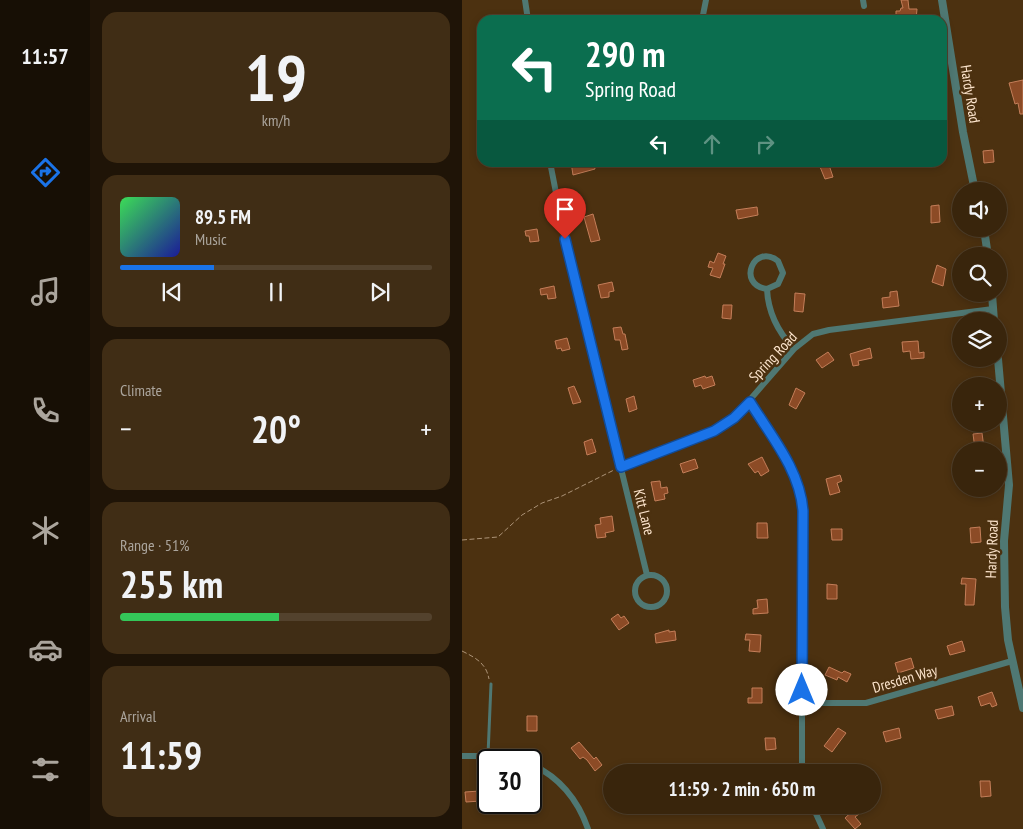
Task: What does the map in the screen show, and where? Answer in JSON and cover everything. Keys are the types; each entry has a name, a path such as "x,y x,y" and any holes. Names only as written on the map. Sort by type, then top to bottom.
{"street":[{"path":"524,0 527,15"},
{"path":"703,15 706,0"},
{"name":"Hardy Road","path":"942,0 944,15"},
{"name":"Hardy Road","path":"947,32 961,123 973,182"},
{"name":"Kitt Lane","path":"551,167 565,239 647,576"},
{"path":"767,256 778,261 783,273 778,284 767,289 755,284 750,272 755,261 767,256"},
{"path":"767,289 768,300 778,329 794,349"},
{"path":"993,302 993,312"},
{"name":"Spring Road","path":"621,467 714,431 734,418 750,402 794,349 806,339 822,332 993,308"},
{"name":"Hardy Road","path":"999,367 1009,485 1004,541 1004,582 1008,640 1022,708"},
{"path":"750,402 789,465 802,495 802,764"},
{"path":"652,575 662,579 668,588 666,599 658,606 648,607 642,605 636,597 636,586 642,578 647,576 652,575"},
{"name":"Dresden Way","path":"802,703 866,703 1012,661"},
{"path":"462,756 477,756"},
{"path":"542,770 570,795 584,816 588,829"},
{"path":"816,814 823,829"}],"lane":[{"path":"488,749 490,684"}],"path":[{"path":"462,540 498,537 522,515 621,467"},
{"path":"462,651 476,658 487,668 490,684"}],"building":[{"path":"901,0 908,0 909,9 917,9 916,15 896,15 896,11 900,11 903,8"},
{"path":"1023,80 1023,114 1020,114 1018,103 1015,104 1009,83"},
{"path":"993,150 994,162 984,163 983,151"},
{"path":"572,167 595,167 595,169 573,175"},
{"path":"820,167 830,167 833,177 825,179"},
{"path":"939,205 940,222 931,223 931,206"},
{"path":"757,207 758,215 738,219 736,210"},
{"path":"593,214 600,240 591,242 584,217"},
{"path":"537,229 539,241 530,242 529,236 526,236 525,231"},
{"path":"718,253 726,256 720,278 710,275 713,268 708,267 710,261 714,263"},
{"path":"937,265 946,269 943,286 932,282"},
{"path":"612,282 614,291 609,292 609,297 601,298 598,285"},
{"path":"554,286 556,298 548,299 547,294 541,295 540,289"},
{"path":"897,291 899,306 883,308 882,298 890,297 890,292"},
{"path":"795,293 805,294 803,312 794,311"},
{"path":"723,305 732,305 731,319 722,318"},
{"path":"621,327 623,334 625,334 628,349 622,350 620,340 615,340 613,328"},
{"path":"567,338 570,349 562,351 561,348 557,349 555,341"},
{"path":"918,341 919,353 924,352 924,358 911,359 910,351 903,352 902,342"},
{"path":"870,348 872,358 858,361 859,365 853,366 850,354"},
{"path":"828,352 834,360 822,368 816,360"},
{"path":"705,376 706,378 712,376 715,385 703,389 701,385 695,387 693,380"},
{"path":"574,386 581,402 573,404 568,388"},
{"path":"796,388 805,393 796,409 789,405"},
{"path":"634,396 637,409 629,412 626,399"},
{"path":"982,433 983,442 974,442 973,434"},
{"path":"592,439 596,452 587,455 584,442"},
{"path":"762,457 769,471 761,476 758,471 755,473 748,464"},
{"path":"695,459 698,468 683,473 680,464"},
{"path":"840,475 842,481 837,483 840,492 830,495 826,479"},
{"path":"660,481 661,488 667,487 668,493 664,494 665,499 655,501 651,482"},
{"path":"612,516 614,531 605,533 606,537 597,538 595,525 601,524 600,518"},
{"path":"757,523 767,523 768,538 757,538"},
{"path":"980,527 981,542 971,543 970,528"},
{"path":"831,529 842,529 842,540 832,540"},
{"path":"962,578 976,579 974,605 965,605 966,584 961,584"},
{"path":"827,584 837,585 837,599 827,599"},
{"path":"767,599 768,613 753,614 753,609 758,608 757,600"},
{"path":"618,614 621,618 624,616 629,623 619,630 611,619"},
{"path":"669,630 669,632 675,631 676,640 656,643 655,634"},
{"path":"746,634 761,635 760,652 749,651 750,640 745,640"},
{"path":"962,641 965,651 950,655 947,646"},
{"path":"911,658 914,668 898,673 895,663"},
{"path":"829,667 842,673 844,671 851,674 847,682 838,677 837,680 825,675"},
{"path":"752,688 762,688 762,703 748,703 748,698 752,698"},
{"path":"992,692 997,705 992,707 990,703 981,706 978,697"},
{"path":"952,706 954,715 938,719 935,710"},
{"path":"527,716 537,716 537,731 527,731"},
{"path":"838,728 846,733 832,752 824,746"},
{"path":"899,728 901,738 886,742 883,732"},
{"path":"765,738 775,738 776,749 766,750"},
{"path":"579,742 602,765 595,771 587,760 583,757 580,759 571,748"},
{"path":"980,781 990,781 991,796 981,797"},
{"path":"477,791 477,801 466,802 465,792"},
{"path":"849,814 859,814 855,817 861,824 855,829 845,818"}],"route":[{"path":"565,239 621,467 714,431 734,418 750,402 797,480 802,495 803,511 802,690"}]}
